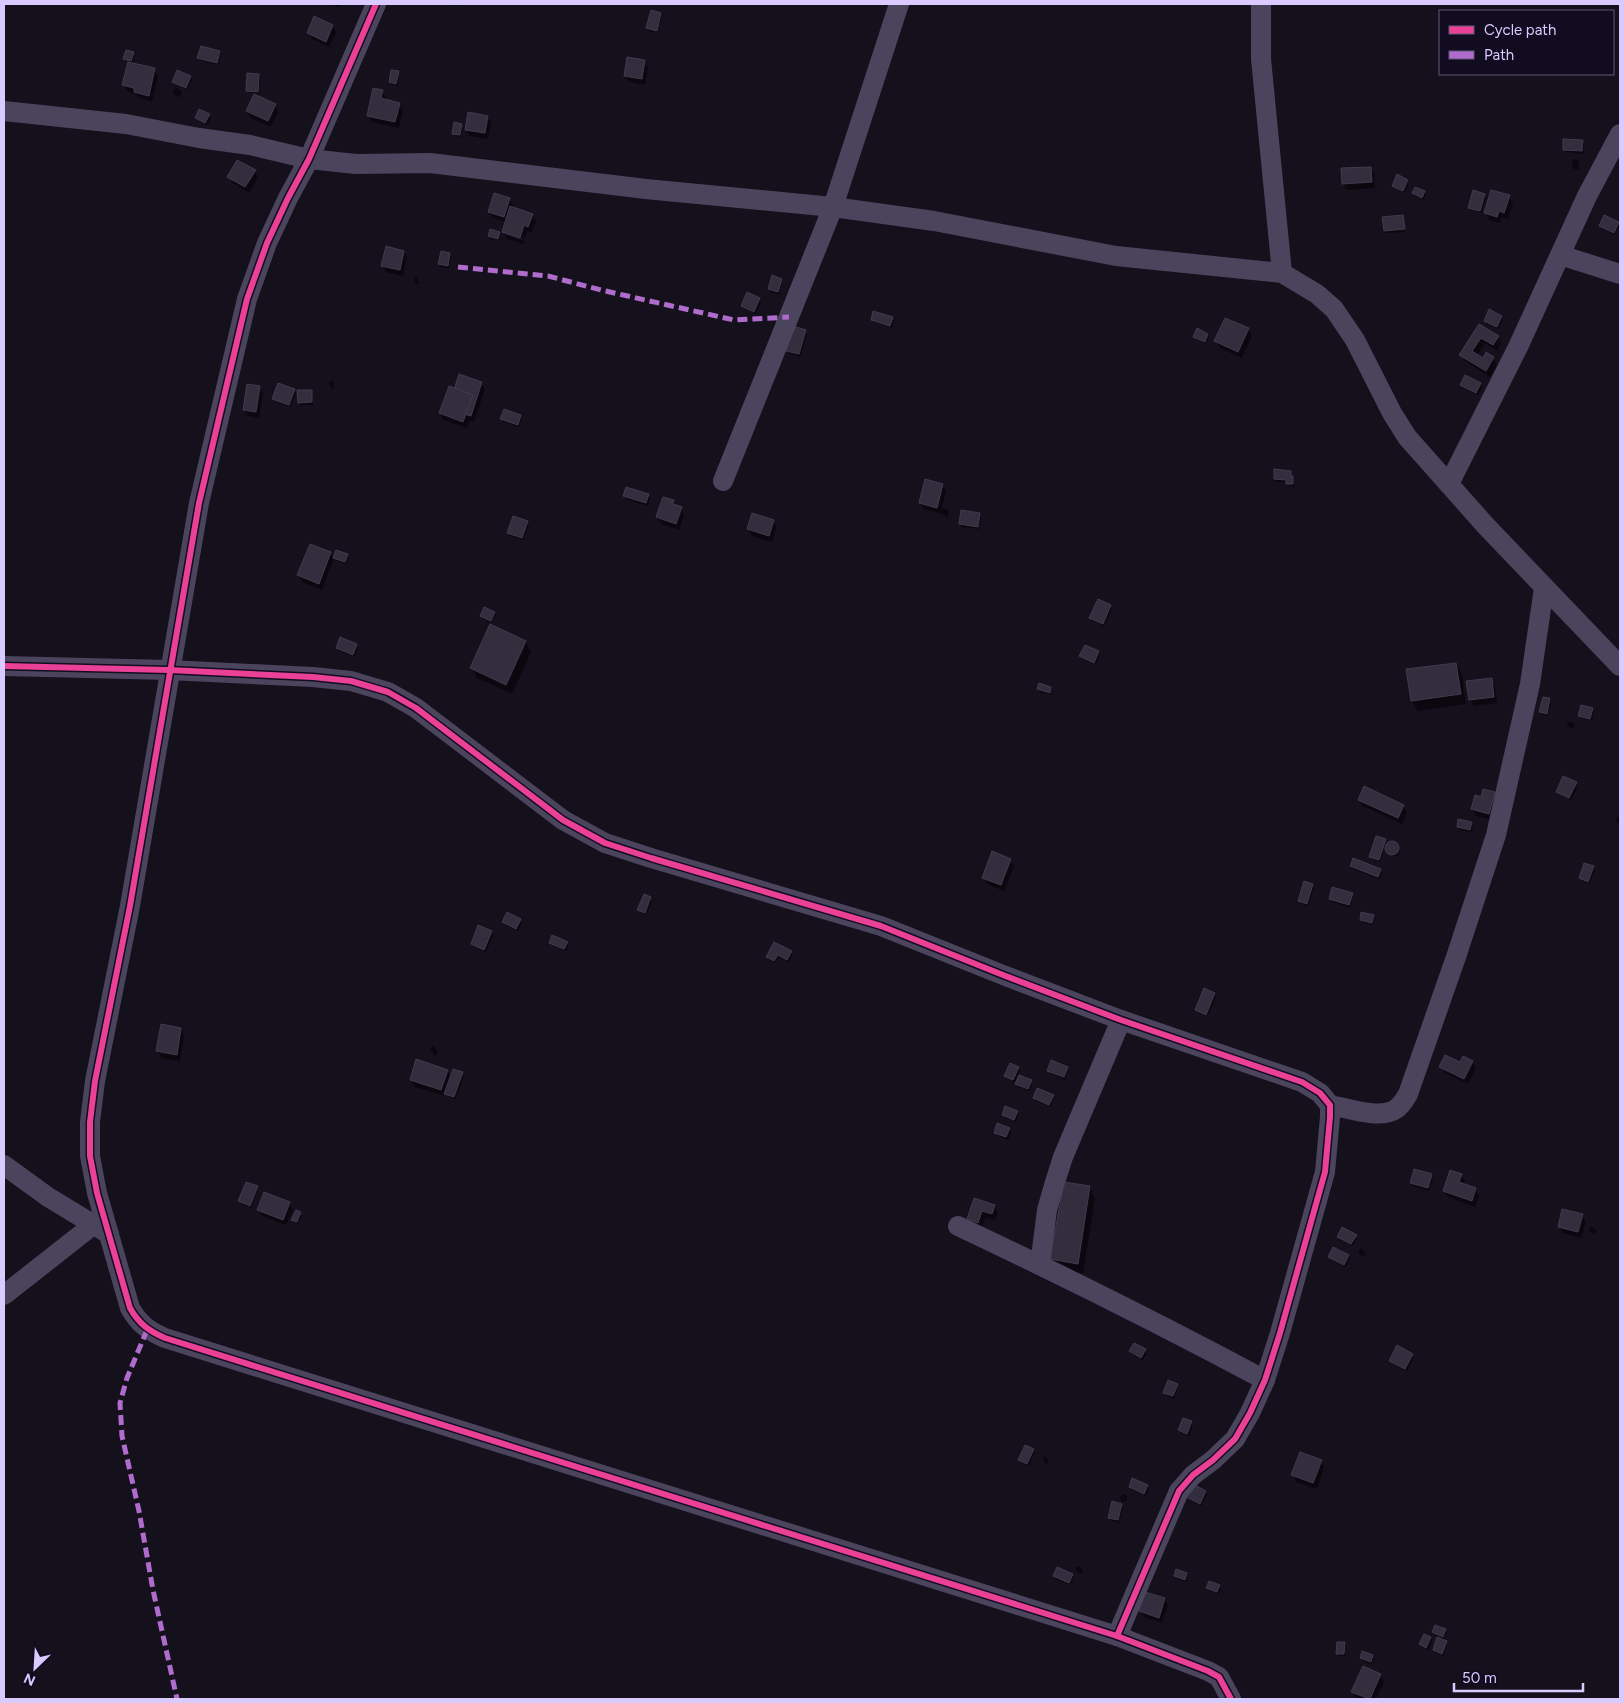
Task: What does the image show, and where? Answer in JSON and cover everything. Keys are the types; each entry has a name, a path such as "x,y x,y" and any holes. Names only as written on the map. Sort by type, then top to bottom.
{"street":[{"path":"376,4 308,160 267,243 248,299 199,503 130,906 95,1081 92,1106 90,1156 101,1230 130,1308 136,1319 147,1330 165,1338 1116,1636 1220,1677 1231,1699"},
{"path":"722,481 833,207 899,4"},
{"path":"1261,4 1261,59 1282,273"},
{"path":"4,111 126,124 199,138 250,145 308,160 356,164 430,163 646,189 833,207 934,221 1116,256 1282,273 1317,294 1334,308 1355,340 1392,413 1407,437 1544,588 1620,666"},
{"path":"1449,484 1518,347 1587,196 1620,134"},
{"path":"1560,256 1620,274"},
{"path":"4,666 169,670 313,677 351,681 388,692 416,708 563,820 606,843 881,926 1122,1020 1302,1082 1320,1093 1330,1105 1376,1114 1395,1110 1402,1104 1408,1094 1496,835 1530,684 1544,588"},
{"path":"1040,1265 1047,1210 1063,1157 1095,1087 1122,1020"},
{"path":"1116,1636 1179,1491 1193,1475 1213,1460 1234,1439 1250,1413 1265,1380 1298,1271 1324,1172 1330,1105"},
{"path":"4,1165 48,1198 101,1230"},
{"path":"958,1226 1156,1322 1265,1380"},
{"path":"4,1296 101,1230"}],"building":[{"path":"651,10 661,13 657,31 646,28"},
{"path":"314,16 333,25 326,42 307,33"},
{"path":"201,46 220,51 217,63 197,58"},
{"path":"126,50 134,52 131,61 123,59"},
{"path":"627,57 645,60 642,79 624,76"},
{"path":"128,62 155,68 149,96 134,92 134,88 122,85"},
{"path":"177,70 191,76 186,88 172,82"},
{"path":"391,70 399,71 396,84 389,82"},
{"path":"247,73 259,74 258,92 246,91"},
{"path":"373,88 383,90 381,98 400,103 395,122 367,116"},
{"path":"254,94 276,104 268,121 246,111"},
{"path":"199,109 210,114 205,123 195,118"},
{"path":"468,112 488,116 485,133 465,130"},
{"path":"454,122 462,124 460,135 452,134"},
{"path":"1563,139 1583,140 1582,151 1563,150"},
{"path":"237,160 256,170 245,187 227,177"},
{"path":"1371,167 1372,182 1342,184 1341,168"},
{"path":"1397,174 1408,180 1403,191 1392,186"},
{"path":"1415,187 1425,191 1422,198 1412,193"},
{"path":"1473,190 1485,194 1480,211 1468,208"},
{"path":"1491,190 1510,195 1504,213 1499,211 1497,217 1484,213"},
{"path":"494,193 510,198 504,217 488,212"},
{"path":"510,206 533,214 528,227 524,225 520,238 502,232"},
{"path":"1403,215 1405,229 1384,231 1382,217"},
{"path":"1604,215 1619,222 1614,233 1599,226"},
{"path":"490,229 500,232 498,239 488,236"},
{"path":"386,246 404,251 400,270 381,266"},
{"path":"441,251 450,253 448,266 438,264"},
{"path":"772,275 782,279 778,292 768,289"},
{"path":"747,292 760,298 754,312 741,306"},
{"path":"1489,309 1502,316 1497,327 1484,321"},
{"path":"873,311 893,317 890,326 871,320"},
{"path":"1225,318 1249,328 1238,352 1214,341"},
{"path":"1479,324 1499,336 1493,345 1481,338 1472,351 1483,358 1486,352 1494,357 1486,371 1459,355"},
{"path":"793,326 806,330 799,354 786,351"},
{"path":"1197,328 1208,334 1205,342 1193,337"},
{"path":"459,374 482,382 471,416 448,409"},
{"path":"1465,375 1481,383 1476,393 1460,385"},
{"path":"278,383 295,389 289,405 272,399"},
{"path":"247,384 260,386 256,412 243,410"},
{"path":"449,386 473,395 463,422 439,413"},
{"path":"297,390 312,390 312,402 298,403"},
{"path":"504,409 521,415 518,425 500,419"},
{"path":"1274,469 1291,471 1293,484 1286,484 1286,480 1274,479"},
{"path":"925,479 943,484 937,508 919,503"},
{"path":"626,487 649,494 646,503 623,496"},
{"path":"663,497 674,500 673,504 682,507 676,524 656,517"},
{"path":"961,510 980,513 978,527 959,524"},
{"path":"752,513 774,520 769,536 747,529"},
{"path":"513,516 528,521 522,538 507,533"},
{"path":"310,544 331,552 319,584 297,575"},
{"path":"336,550 348,554 345,562 333,558"},
{"path":"1098,599 1111,605 1103,624 1089,618"},
{"path":"484,607 495,612 491,621 480,616"},
{"path":"490,624 526,641 506,685 470,668"},
{"path":"340,637 357,644 353,655 336,648"},
{"path":"1085,645 1099,651 1094,663 1079,656"},
{"path":"1456,663 1461,694 1411,701 1406,669"},
{"path":"1492,678 1494,697 1469,700 1466,681"},
{"path":"1039,683 1051,687 1050,693 1037,689"},
{"path":"1543,697 1550,698 1547,714 1539,712"},
{"path":"1581,705 1593,708 1590,719 1578,716"},
{"path":"1563,776 1577,782 1569,798 1556,792"},
{"path":"1364,786 1404,805 1398,818 1358,800"},
{"path":"1483,789 1495,792 1489,814 1471,809 1475,795 1481,797"},
{"path":"1458,819 1472,822 1470,830 1457,827"},
{"path":"1376,836 1386,839 1379,860 1369,857"},
{"path":"1392,841 1397,843 1399,848 1397,853 1392,855 1387,853 1385,848 1387,843"},
{"path":"992,851 1011,859 1001,885 982,878"},
{"path":"1353,858 1381,869 1378,877 1350,866"},
{"path":"1584,863 1594,866 1588,882 1579,878"},
{"path":"1304,881 1313,884 1307,904 1298,901"},
{"path":"1332,887 1353,893 1349,905 1329,899"},
{"path":"644,894 651,897 645,913 637,910"},
{"path":"507,912 521,919 516,929 502,922"},
{"path":"1361,912 1374,915 1372,923 1360,920"},
{"path":"478,925 492,931 484,950 471,944"},
{"path":"552,935 568,942 564,949 549,943"},
{"path":"774,942 792,951 787,960 778,955 774,961 766,957"},
{"path":"1204,988 1215,993 1206,1015 1195,1010"},
{"path":"161,1024 181,1028 177,1055 156,1051"},
{"path":"1445,1055 1460,1062 1463,1056 1473,1061 1464,1079 1439,1067"},
{"path":"416,1059 448,1070 441,1090 410,1080"},
{"path":"1051,1060 1068,1067 1064,1077 1047,1071"},
{"path":"1010,1063 1019,1067 1013,1080 1004,1076"},
{"path":"453,1069 463,1072 454,1097 444,1094"},
{"path":"1019,1075 1032,1080 1028,1089 1015,1084"},
{"path":"1037,1088 1054,1095 1049,1105 1033,1098"},
{"path":"1005,1106 1018,1111 1014,1120 1002,1115"},
{"path":"997,1123 1010,1128 1006,1137 994,1133"},
{"path":"1414,1169 1432,1174 1428,1188 1410,1183"},
{"path":"1450,1170 1462,1174 1459,1182 1476,1188 1472,1201 1443,1191"},
{"path":"246,1182 258,1186 250,1206 238,1201"},
{"path":"1064,1182 1090,1186 1078,1264 1050,1259"},
{"path":"264,1192 290,1202 283,1220 257,1210"},
{"path":"974,1198 995,1205 992,1214 982,1211 978,1223 967,1219"},
{"path":"1562,1209 1583,1214 1578,1232 1558,1227"},
{"path":"296,1210 301,1212 297,1222 291,1220"},
{"path":"1342,1227 1357,1235 1351,1244 1337,1237"},
{"path":"1333,1247 1349,1255 1344,1265 1328,1257"},
{"path":"1134,1343 1146,1349 1141,1358 1129,1351"},
{"path":"1397,1345 1413,1354 1405,1369 1389,1361"},
{"path":"1168,1380 1178,1384 1173,1396 1163,1393"},
{"path":"1183,1418 1192,1421 1187,1434 1178,1430"},
{"path":"1025,1445 1034,1449 1027,1464 1018,1460"},
{"path":"1300,1452 1322,1460 1313,1483 1291,1475"},
{"path":"1132,1478 1148,1485 1144,1494 1129,1487"},
{"path":"1191,1483 1206,1491 1200,1504 1184,1496"},
{"path":"1112,1501 1122,1504 1118,1520 1108,1518"},
{"path":"1057,1567 1073,1574 1069,1583 1053,1576"},
{"path":"1176,1569 1187,1573 1185,1580 1174,1576"},
{"path":"1209,1581 1220,1585 1217,1592 1206,1588"},
{"path":"1145,1592 1165,1598 1159,1618 1139,1611"},
{"path":"1435,1625 1446,1629 1443,1637 1432,1632"},
{"path":"1424,1634 1431,1637 1426,1648 1419,1644"},
{"path":"1437,1637 1447,1641 1442,1654 1433,1650"},
{"path":"1337,1642 1345,1642 1344,1654 1336,1654"},
{"path":"1362,1651 1373,1655 1371,1662 1360,1658"},
{"path":"1363,1666 1381,1674 1370,1699 1351,1692"}],"marked path":[{"path":"458,267 548,276 734,320 789,317"},
{"path":"147,1330 127,1378 120,1403 122,1436 177,1699"}],"cycle path":[{"path":"376,4 309,159 267,243 247,299 199,503 130,906 95,1081 90,1122 90,1156 97,1193 130,1308 145,1326 165,1338 1117,1636 1219,1677 1231,1699"},
{"path":"4,666 169,670 313,677 351,681 388,692 416,708 563,820 605,843 881,926 1121,1020 1302,1082 1320,1093 1330,1105 1325,1172 1265,1380 1250,1413 1235,1439 1213,1460 1193,1475 1179,1491 1117,1636"}]}
